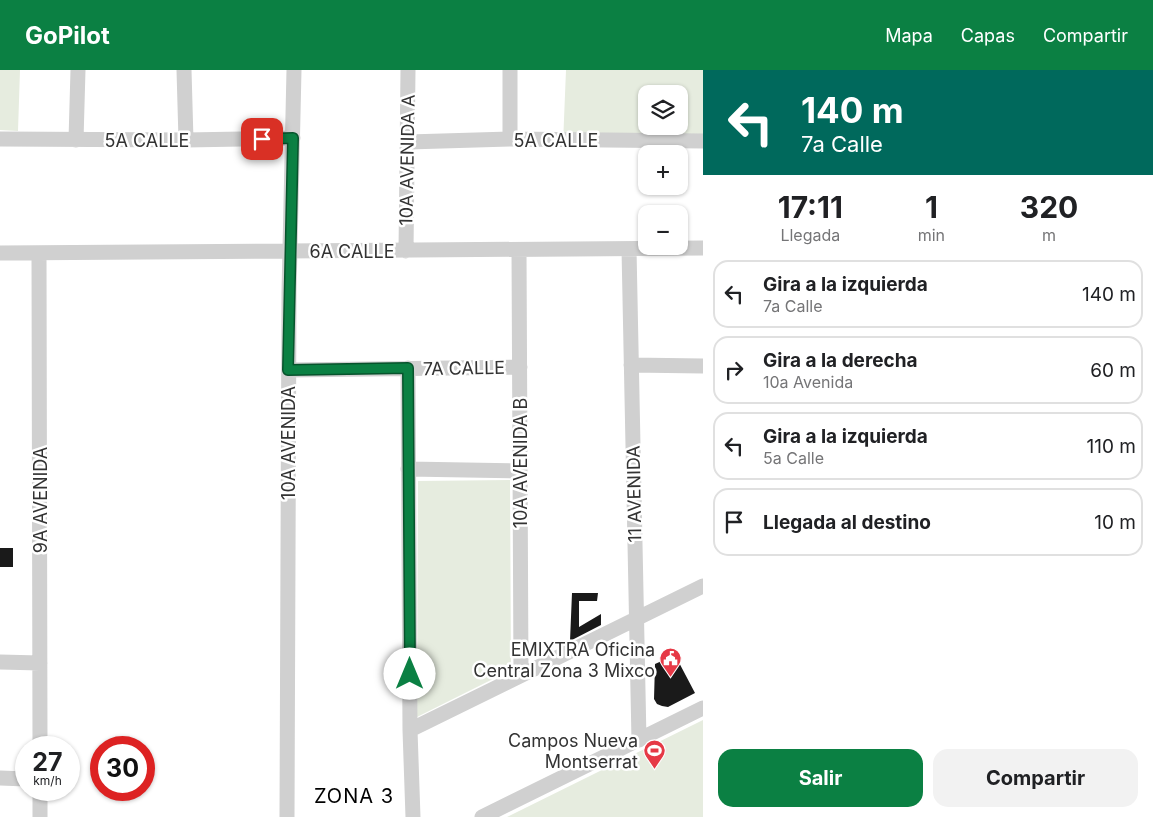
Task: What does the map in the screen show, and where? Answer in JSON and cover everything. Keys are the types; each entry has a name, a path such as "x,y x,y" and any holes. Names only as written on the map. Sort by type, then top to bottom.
{"street":[{"path":"76,140 78,70"},
{"path":"184,70 186,140"},
{"name":"10A AVENIDA","path":"287,817 288,370 294,70"},
{"name":"10A AVENIDA A","path":"406,251 408,70"},
{"path":"510,70 510,140"},
{"name":"5A CALLE","path":"0,139 186,140 293,138"},
{"name":"5A CALLE","path":"408,142 510,140 703,141"},
{"name":"6A CALLE","path":"0,254 703,248"},
{"name":"11 AVENIDA","path":"629,249 639,740"},
{"name":"10A AVENIDA B","path":"519,250 521,675"},
{"name":"9A AVENIDA","path":"39,253 40,736"},
{"path":"631,365 703,366"},
{"name":"7A CALLE","path":"288,370 520,367"},
{"path":"408,368 410,730 413,817"},
{"path":"408,469 520,472"},
{"path":"410,730 703,586"},
{"path":"0,662 40,663"},
{"path":"482,817 703,708"},
{"path":"0,778 15,779"},
{"path":"40,801 40,817"}],"shaded area":[{"path":"0,70 20,70 18,131 0,130"},
{"path":"566,70 703,70 703,137 563,144"},
{"path":"510,480 511,670 417,717 418,481"},
{"name":"Campos Nueva Montserrat","path":"703,720 703,817 507,817"}],"building":[{"path":"0,548 13,548 13,567 0,567"},
{"path":"572,593 598,593 597,601 579,601 579,627 601,614 601,625 570,641"},
{"name":"EMIXTRA Oficina Central Zona 3 Mixco","path":"675,655 695,693 668,707 662,706 657,704 654,699 655,664"}],"place":[{"name":"EMIXTRA Oficina Central Zona 3 Mixco","path":"671,678"},
{"name":"Campos Nueva Montserrat","path":"654,769"}],"district":[{"name":"ZONA 3","path":"354,796"}],"route":[{"path":"262,139 293,138 288,370 408,368 410,674"}]}
